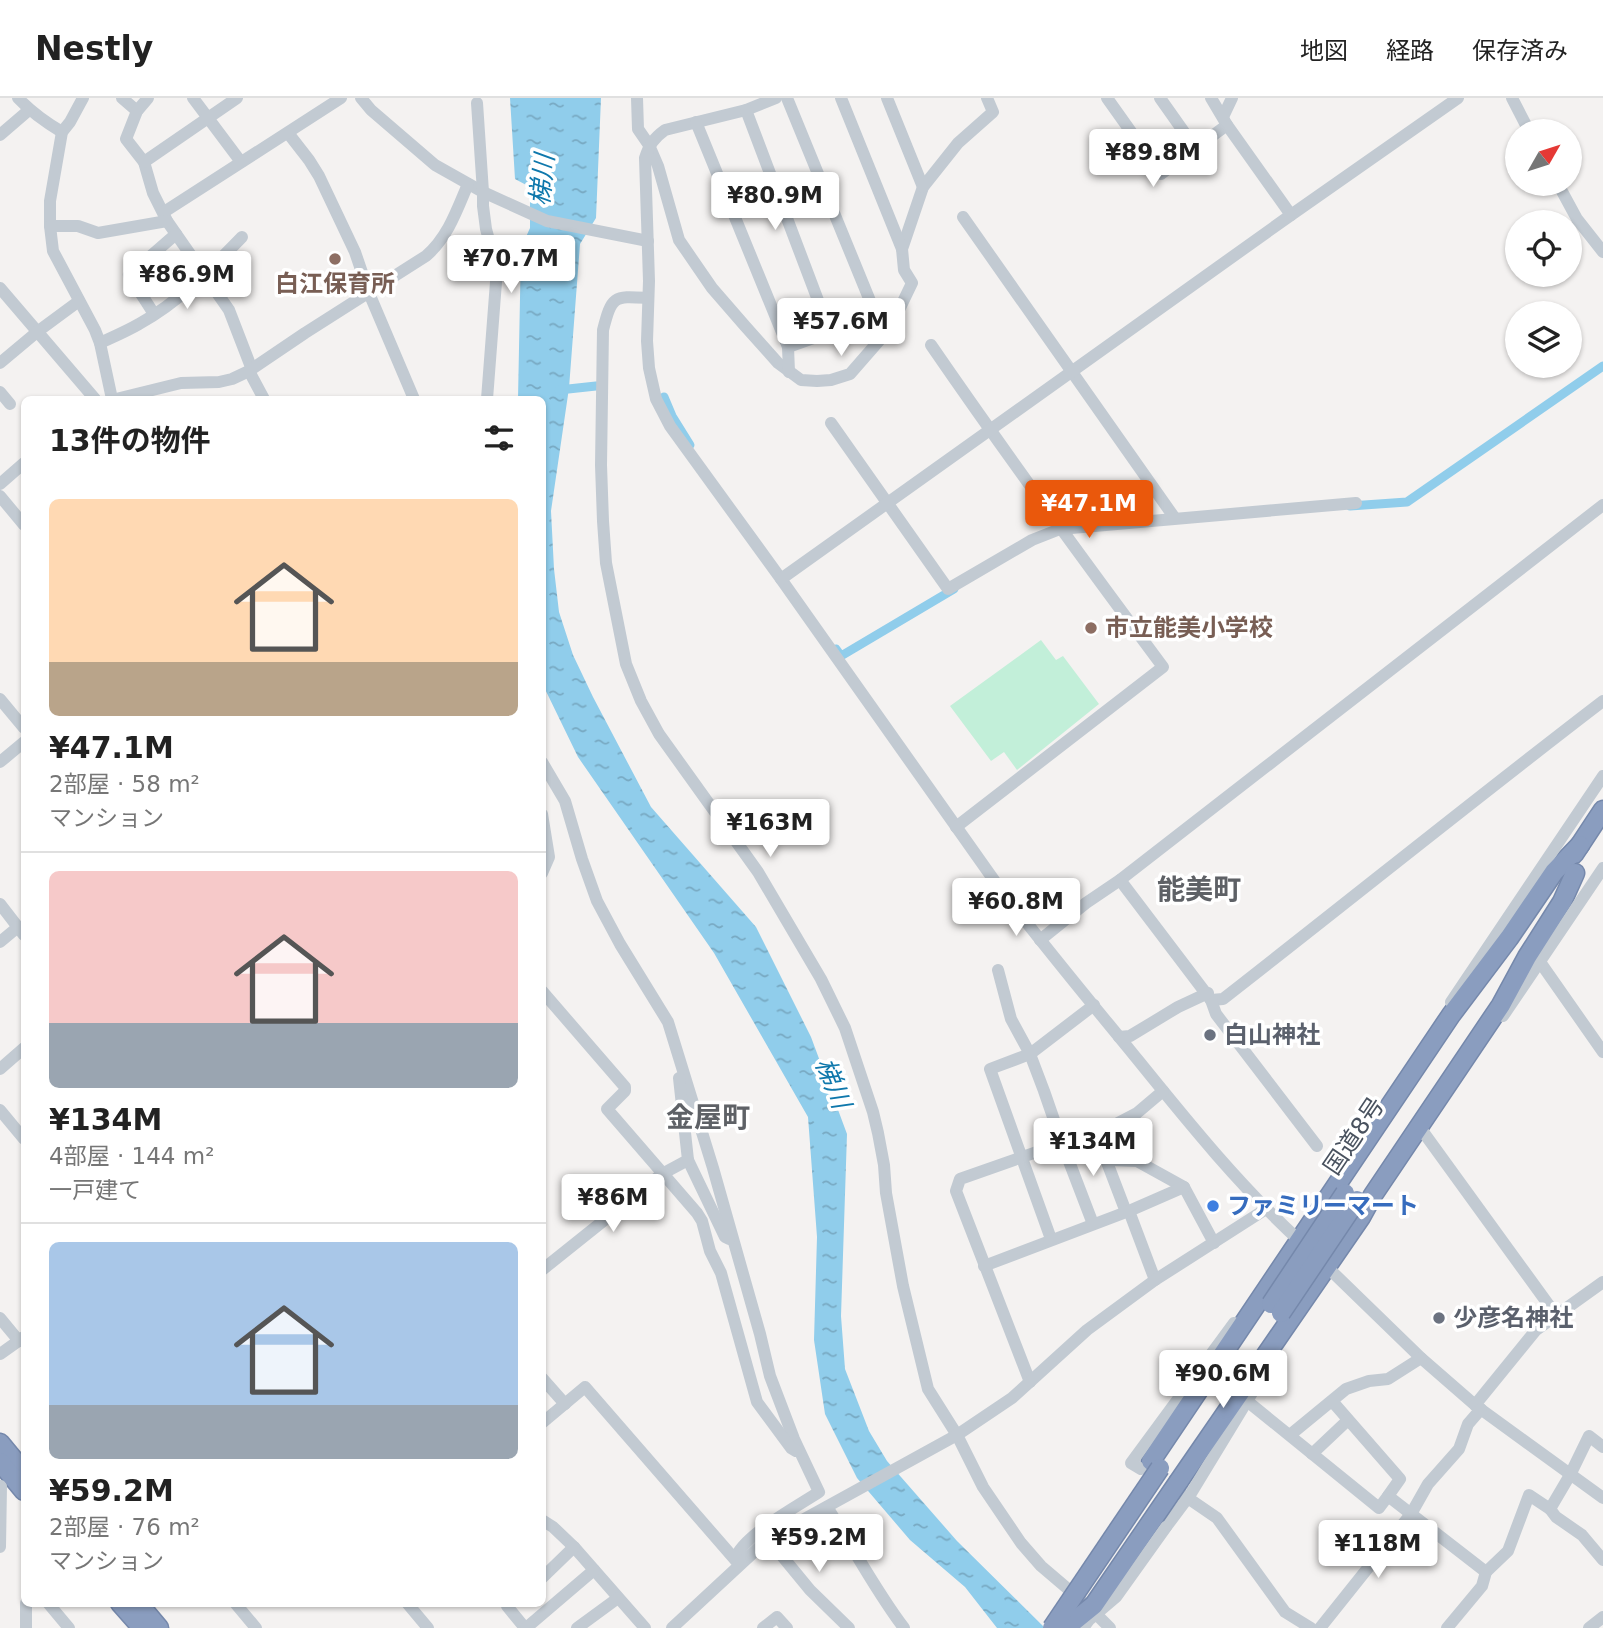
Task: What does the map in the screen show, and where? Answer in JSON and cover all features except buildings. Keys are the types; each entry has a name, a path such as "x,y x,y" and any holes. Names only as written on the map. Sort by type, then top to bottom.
{"highway":[{"path":"1535,922 1554,872 1580,845 1603,810"},
{"name":"国道8号","path":"1065,1627 1167,1478 1272,1303 1356,1200 1523,951 1535,922 1575,873 1603,832"},
{"path":"1167,1478 1272,1303 1300,1241 1451,1015 1523,951"},
{"path":"1065,1627 1094,1552 1167,1478 1301,1304 1327,1266 1356,1200"},
{"path":"0,1443 21,1468"},
{"path":"0,1462 21,1487"},
{"path":"124,1607 142,1628"},
{"path":"141,1607 159,1628"}],"street":[{"path":"18,98 42,120 62,131"},
{"path":"83,98 62,131 50,201 50,226 53,251 100,343 113,396"},
{"path":"122,98 137,111"},
{"path":"148,98 137,111 126,139 144,162 153,193 176,234 229,310 251,367 249,371 262,396"},
{"path":"193,98 241,162"},
{"path":"144,162 237,98"},
{"path":"50,226 78,226 98,233 166,217 241,162 341,98"},
{"path":"361,98 371,110 435,165 467,184 547,220 648,241"},
{"path":"637,98 638,129 658,166 679,240 712,288 778,363 801,380 817,381 849,374 884,335 900,310 912,283 904,270 902,249 841,98"},
{"path":"776,98 746,110 664,130 649,145 645,158 649,368 656,399 670,426 996,883 1229,1171 1421,1359 1478,1407 1603,1498"},
{"path":"788,98 884,335"},
{"path":"887,98 923,187"},
{"path":"902,249 923,187 958,143 993,112 987,98"},
{"path":"1107,98 1161,174 1196,149 1225,121 1232,98"},
{"path":"1160,98 1196,149"},
{"path":"1211,98 1291,215"},
{"path":"781,579 1458,98"},
{"path":"1512,98 1523,119"},
{"path":"477,103 488,193 483,206 486,229 497,268 487,396"},
{"path":"0,135 29,110"},
{"path":"746,110 830,331 788,347"},
{"path":"696,121 788,347 789,372"},
{"path":"288,132 320,176 355,252 369,293 413,396"},
{"path":"127,396 181,383 219,382 249,371 426,256 436,247 450,224 467,184"},
{"path":"1565,196 1577,219 1603,251"},
{"path":"963,217 1174,517"},
{"path":"154,314 129,275 176,234"},
{"path":"100,343 140,324 173,301 242,237"},
{"path":"0,288 92,396"},
{"path":"648,298 622,296 608,311 603,330 603,522 608,575 626,664 641,701 659,734 758,872 821,979 845,1028 878,1133 903,1286 928,1389 983,1487 1021,1543 1041,1566 1110,1628"},
{"path":"0,363 79,301"},
{"path":"931,345 1060,529 1163,667 956,827"},
{"path":"0,392 10,404"},
{"path":"831,423 948,589 1032,540 1060,529 1356,503"},
{"path":"0,484 21,466"},
{"path":"0,496 21,521"},
{"path":"1040,940 1603,505"},
{"path":"0,699 21,724"},
{"path":"1119,1037 1130,1036 1178,1007 1210,996 1223,999 1603,701"},
{"path":"0,762 21,744"},
{"path":"546,769 565,801 597,901 668,1022 733,1240 770,1376 784,1416 820,1492 751,1537 737,1551 738,1562"},
{"path":"1325,1203 1341,1164 1603,776"},
{"path":"1356,1200 1375,1206 1424,1133 1523,951 1603,868"},
{"path":"1120,880 1210,996 1216,1014 1317,1146"},
{"path":"0,904 20,925 0,942"},
{"path":"1523,951 1603,1052"},
{"path":"998,970 1011,1019 1030,1054 1093,1224"},
{"path":"546,996 625,1087 625,1091 607,1109 702,1221 709,1251 721,1273 757,1402 791,1448 800,1453"},
{"path":"1051,1240 989,1069 1030,1054 1094,1005"},
{"path":"0,1069 21,1051"},
{"path":"682,1070 678,1078 688,1160 724,1237 733,1240"},
{"path":"1030,1382 956,1191 960,1179 1116,1124 1137,1113 1163,1091"},
{"path":"0,1110 21,1135"},
{"path":"1424,1133 1556,1315"},
{"path":"1062,1143 1110,1160 1137,1161 1184,1187 1214,1242"},
{"path":"1105,1157 1155,1280"},
{"path":"546,1267 662,1174 688,1160"},
{"path":"984,1265 1184,1187"},
{"path":"678,1626 738,1562 768,1539 954,1437 1012,1398 1087,1330 1155,1280 1266,1209"},
{"path":"1320,1628 1411,1514 1428,1484 1459,1449 1468,1424 1478,1407 1536,1330 1603,1282"},
{"path":"1065,1627 1089,1620 1116,1597 1166,1527 1167,1478 1248,1401 1292,1327 1301,1304"},
{"path":"0,1318 21,1338"},
{"path":"0,1354 21,1340"},
{"path":"1290,1435 1346,1389 1369,1381 1388,1379 1421,1359"},
{"path":"546,1383 565,1404"},
{"path":"546,1420 585,1387 738,1562"},
{"path":"1248,1401 1379,1508 1400,1479 1332,1401"},
{"path":"1312,1454 1348,1420"},
{"path":"1550,1509 1589,1436 1603,1447"},
{"path":"1167,1478 1217,1518 1285,1612 1311,1628"},
{"path":"0,1547 1,1486"},
{"path":"1447,1628 1482,1586 1486,1572 1508,1551 1530,1495 1582,1535 1603,1560"},
{"path":"1388,1496 1486,1572"},
{"path":"830,1505 885,1604 904,1628"},
{"path":"546,1523 575,1547 645,1628"},
{"path":"768,1539 810,1590 849,1628"},
{"path":"546,1574 575,1547"},
{"path":"508,1607 525,1628 594,1570"},
{"path":"576,1628 618,1598"},
{"path":"26,1607 26,1628"},
{"path":"51,1607 69,1628"},
{"path":"238,1607 256,1628"},
{"path":"410,1607 428,1628"},
{"path":"763,1628 777,1617 787,1628"},
{"path":"1589,1628 1603,1617"}],"green space":[{"path":"1041,640 1056,660 1063,656 1099,704 1017,770 1004,752 991,761 950,706"}],"water":[{"name":"梯川","path":"510,98 601,98 596,218 580,244 569,388 551,511 559,612 573,655 651,807 756,927 811,1037 847,1134 841,1316 845,1369 869,1431 887,1461 957,1541 1045,1628 997,1628 965,1587 910,1540 857,1478 825,1414 814,1340 817,1237 808,1117 714,953 578,757 546,691 546,396 518,396 521,248 530,228 530,187 515,179"}],"waterway":[{"path":"1350,506 1407,502 1603,366"},
{"path":"559,390 596,386"},
{"path":"664,397 690,445"},
{"path":"836,649 841,656 954,589"}],"place":[{"name":"白江保育所","path":"335,259"},
{"name":"市立能美小学校","path":"1091,628"},
{"name":"白山神社","path":"1210,1035"},
{"name":"ファミリーマート","path":"1213,1206"},
{"name":"少彦名神社","path":"1439,1318"}],"district":[{"name":"能美町","path":"1199,889"},
{"name":"金屋町","path":"708,1117"}]}
